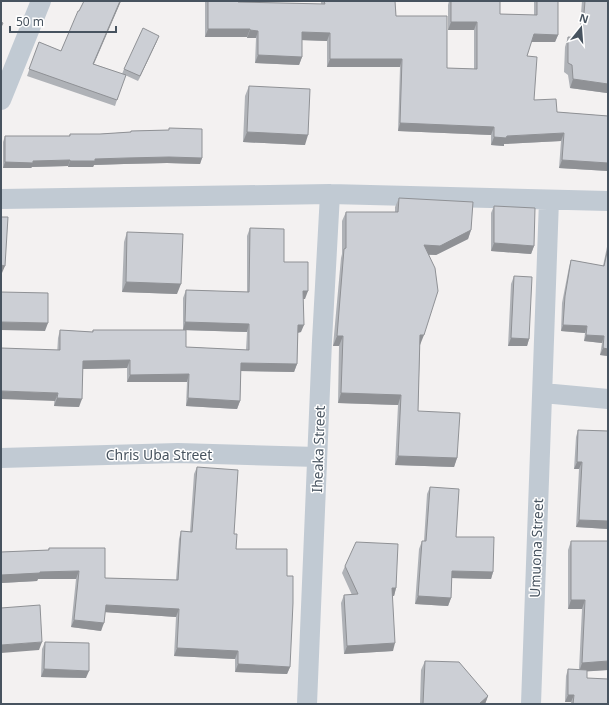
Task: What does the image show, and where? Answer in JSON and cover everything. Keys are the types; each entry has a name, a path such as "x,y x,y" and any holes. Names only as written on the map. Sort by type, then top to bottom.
{"street":[{"path":"1,100 41,1"},
{"path":"1,199 330,194 608,201"},
{"name":"Iheaka Street","path":"307,704 330,194"},
{"name":"Umuona Street","path":"531,704 549,200"},
{"path":"543,393 608,400"},
{"name":"Chris Uba Street","path":"1,458 178,453 317,457"}],"building":[{"path":"84,1 120,1 93,64 126,75 117,100 29,69 39,42 61,51 78,11"},
{"path":"208,1 325,4 324,1 395,1 396,16 447,16 447,68 477,69 477,22 451,22 451,1 500,1 500,14 537,15 537,1 558,1 558,35 534,34 527,56 537,57 534,100 556,99 557,112 608,116 608,163 562,160 564,133 507,136 506,138 494,137 494,127 400,123 402,59 330,59 330,33 302,32 302,57 258,55 258,31 250,29 208,29"},
{"path":"585,1 608,1 608,84 573,79 572,65 568,63 568,37 582,38"},
{"path":"143,28 159,36 140,76 124,69"},
{"path":"249,86 310,89 308,135 247,132"},
{"path":"169,128 202,129 202,158 169,157 95,159 95,161 33,161 33,163 5,162 5,136 70,136 70,134 100,134 131,131 169,130"},
{"path":"399,198 473,202 471,230 440,246 424,245 435,268 438,291 424,335 420,335 418,411 460,413 457,458 398,456 401,395 341,393 343,336 337,336 344,249 346,248 346,212 398,212"},
{"path":"494,206 535,208 534,246 494,243"},
{"path":"1,217 8,217 5,266 1,265"},
{"path":"250,228 284,229 284,262 308,262 308,291 303,291 304,325 298,325 297,364 241,363 240,401 188,398 189,374 130,375 130,360 83,361 82,399 57,398 58,393 1,391 1,348 60,350 60,330 93,332 93,330 186,330 186,347 249,350 249,324 185,322 186,290 249,292"},
{"path":"127,232 183,234 181,284 126,282"},
{"path":"608,248 608,349 603,348 604,336 586,335 587,326 563,325 565,296 571,260 604,266"},
{"path":"514,276 532,277 529,339 511,338"},
{"path":"1,292 48,293 48,323 1,322"},
{"path":"578,430 608,431 608,521 579,520 582,462 577,462"},
{"path":"197,467 238,470 234,534 237,534 236,549 287,549 287,576 293,576 290,667 238,664 238,651 177,648 179,609 106,605 104,623 74,620 79,571 1,575 1,552 49,550 49,548 105,548 105,578 178,580 181,531 192,532"},
{"path":"430,487 459,489 456,537 494,537 493,572 452,571 451,598 418,596 422,541 426,541"},
{"path":"571,541 608,541 608,661 582,663 585,600 571,600"},
{"path":"356,542 398,544 396,588 392,588 395,643 347,646 344,595 358,594 345,566"},
{"path":"40,605 42,642 1,645 1,608"},
{"path":"45,642 89,643 89,671 44,669"},
{"path":"425,661 459,662 488,696 479,704 423,704"},
{"path":"568,669 587,670 587,678 608,679 608,704 573,704 574,695 568,695"}]}
